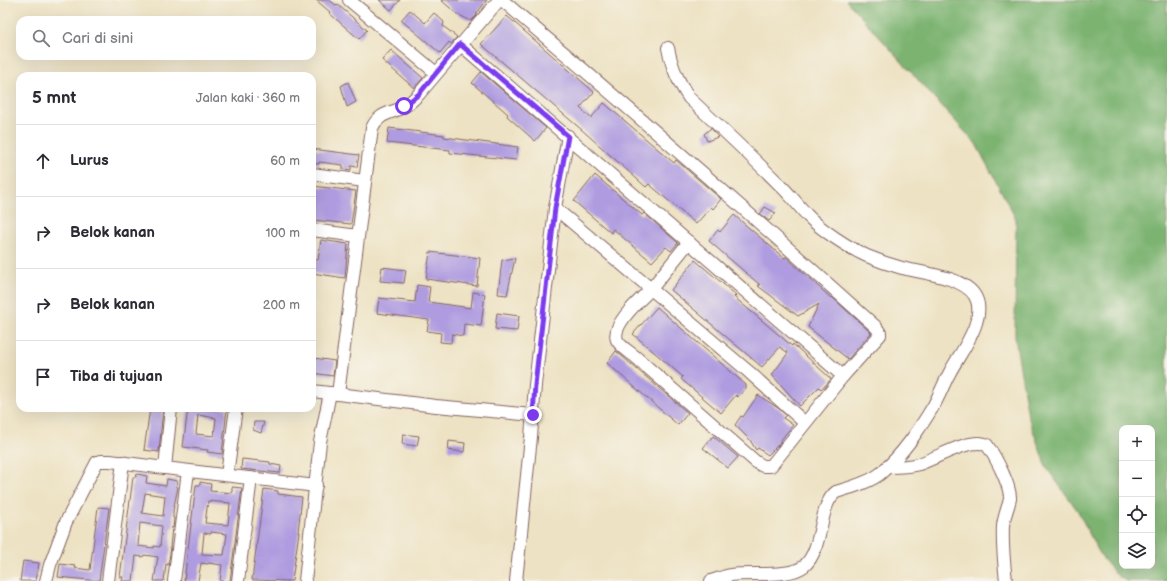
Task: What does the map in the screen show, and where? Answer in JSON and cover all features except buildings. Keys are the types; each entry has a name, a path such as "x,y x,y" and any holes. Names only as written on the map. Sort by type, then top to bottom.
{"street":[{"path":"349,0 436,73"},
{"path":"305,581 320,442 334,394 358,236 372,128 378,118 408,104 419,94 460,44 501,0 646,123 876,327 880,333 878,338 843,376 771,466 763,466 756,462 638,358 620,344 616,335 617,328 630,310 651,289 688,242"},
{"path":"460,44 568,136 843,376"},
{"path":"668,48 678,81 689,98 778,182 795,199 807,215 829,233 867,256 903,268 953,280 968,289 975,296 978,304 974,328 949,372 934,404 909,442 896,460 880,474 832,495 827,506 814,551 803,566 788,572 731,575 711,581"},
{"path":"516,581 535,385 555,208 568,136"},
{"path":"316,174 365,180"},
{"path":"555,208 749,372 805,423"},
{"path":"316,231 358,236"},
{"path":"316,392 533,415"},
{"path":"165,468 171,412"},
{"path":"227,475 235,412"},
{"path":"887,468 919,464 970,444 979,443 987,445 1004,477 1010,492 1010,498 1003,526 1006,581"},
{"path":"46,581 50,565 66,522 97,462 123,462 316,486"},
{"path":"108,581 123,462"},
{"path":"174,581 188,471"},
{"path":"238,581 251,478"}],"green space":[{"path":"846,0 1167,0 1167,581 1126,581 1117,575 1104,560 1078,511 1046,467 1028,416 1015,337 1016,219 976,144"}],"route":[{"path":"404,106 419,94 460,44 568,136 564,151 555,208 533,415"}]}
